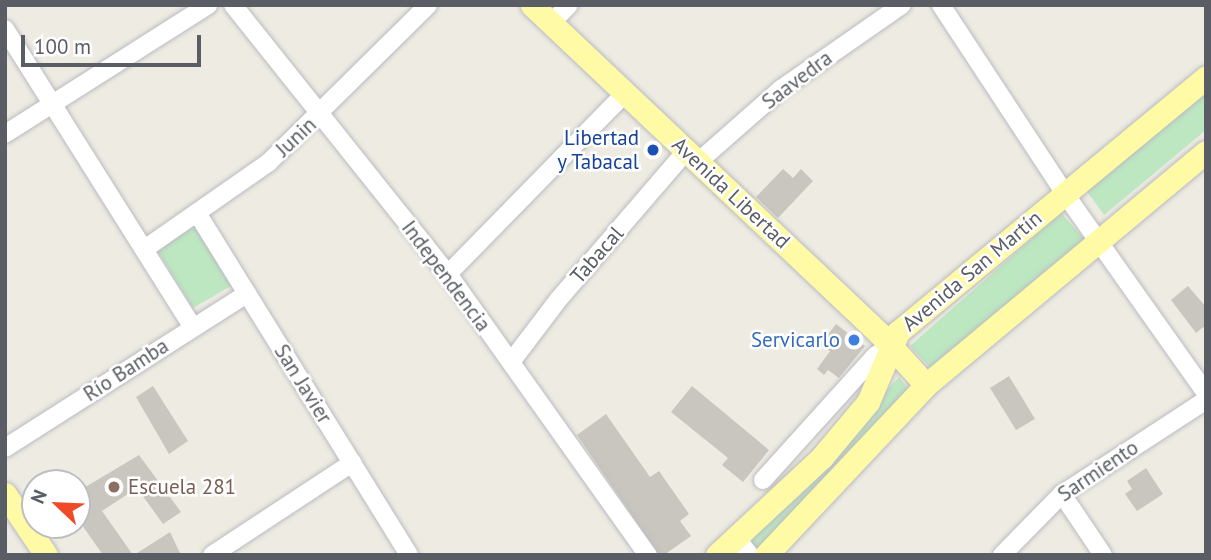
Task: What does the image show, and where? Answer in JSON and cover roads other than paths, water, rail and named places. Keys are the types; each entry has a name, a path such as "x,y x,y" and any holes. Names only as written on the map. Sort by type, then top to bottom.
{"main road":[{"name":"Avenida Libertad","path":"532,5 890,346 926,385"},
{"name":"Avenida San Martín","path":"717,555 743,547 869,402 898,332 1206,77"},
{"path":"766,555 926,385 1206,152"},
{"path":"5,494 46,555"}],"street":[{"path":"5,134 208,5"},
{"name":"Independencia","path":"233,5 319,116 448,274 648,555"},
{"name":"Junin","path":"146,248 268,163 319,116 428,5"},
{"path":"551,23 569,5"},
{"name":"Saavedra","path":"692,157 781,89 902,5"},
{"path":"941,5 1065,194 1100,239 1206,394"},
{"path":"5,29 146,248 193,327"},
{"path":"448,274 625,93"},
{"name":"Tabacal","path":"511,362 558,300 692,157"},
{"name":"San Javier","path":"197,213 409,555"},
{"name":"Río Bamba","path":"5,448 247,294"},
{"path":"763,480 874,356 890,346"},
{"name":"Sarmiento","path":"1002,555 1062,494 1206,400"},
{"path":"212,555 352,463"},
{"path":"1062,494 1103,555"}],"place":[{"name":"Libertad y Tabacal","path":"653,150"},
{"name":"Servicarlo","path":"854,340"},
{"name":"Escuela 281","path":"114,487"}]}
